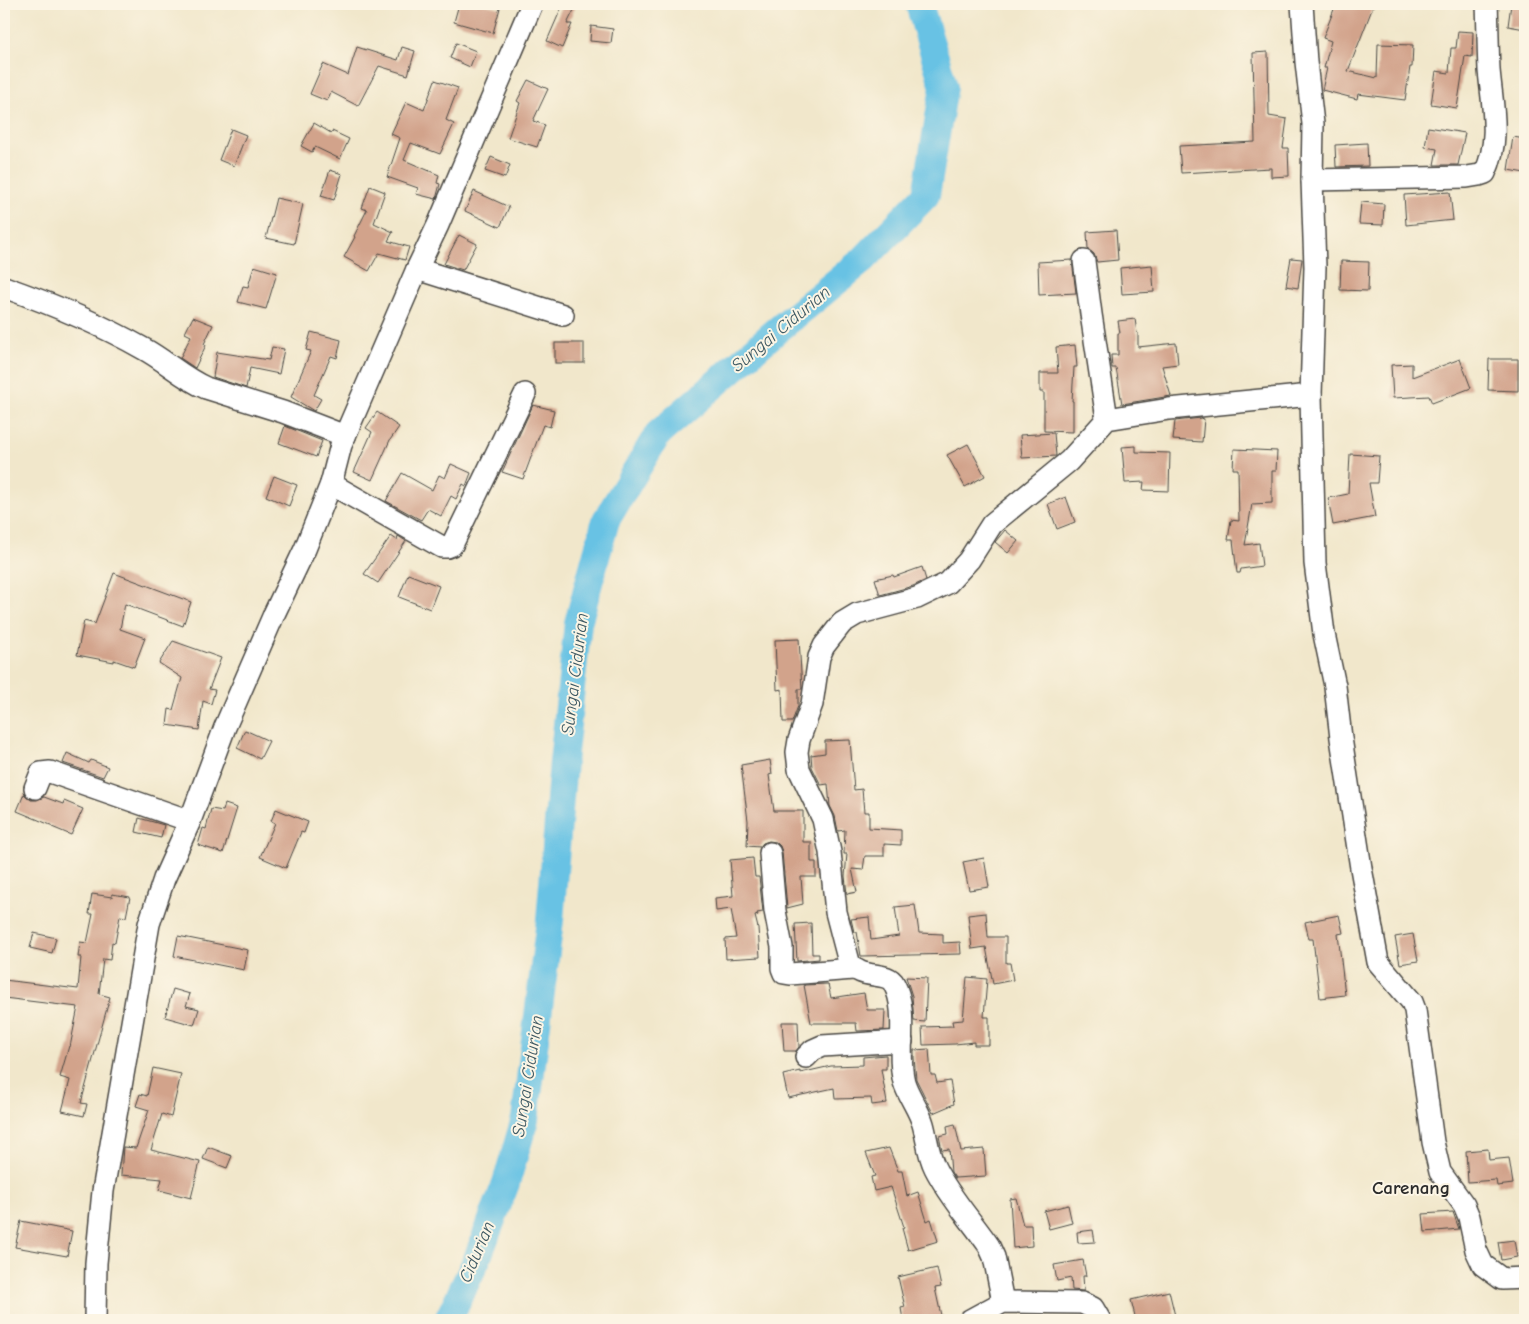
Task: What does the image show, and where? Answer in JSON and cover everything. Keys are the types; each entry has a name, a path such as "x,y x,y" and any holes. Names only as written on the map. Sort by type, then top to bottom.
{"street":[{"path":"95,1320 96,1263 103,1191 149,924 164,878 190,821 225,727 275,612 305,549 331,484 341,445 438,225 532,4"},
{"path":"1302,4 1313,124 1312,180 1315,267 1311,396 1315,563 1324,634 1335,686 1361,868 1378,962 1412,1002 1415,1010 1433,1142 1440,1172 1464,1206 1469,1217 1471,1232 1479,1259 1483,1265 1502,1279 1525,1278"},
{"path":"1312,180 1467,177 1485,173 1495,132 1489,70 1487,4"},
{"path":"1084,261 1107,419"},
{"path":"417,269 563,315"},
{"path":"4,287 123,336 195,384 283,412 345,436"},
{"path":"331,484 442,547 447,548 452,545 525,394"},
{"path":"1003,1302 994,1257 989,1246 934,1166 923,1123 905,1083 900,1000 893,981 858,972 849,962 836,912 830,852 823,819 799,769 798,761 797,746 812,704 820,652 846,619 856,614 917,598 948,583 969,560 992,524 1069,460 1107,419 1169,409 1311,396"},
{"path":"35,788 41,773 50,772 190,821"},
{"path":"770,853 775,911 782,947 782,968 784,973 853,968"},
{"path":"806,1057 813,1050 822,1046 902,1041"},
{"path":"970,1320 1003,1302 1082,1303 1092,1308 1100,1320"}],"building":[{"path":"459,4 483,4 500,8 493,33 454,22"},
{"path":"563,4 577,4 567,24 572,24 562,48 547,41"},
{"path":"1336,4 1374,4 1348,71 1377,78 1378,44 1413,45 1412,67 1410,67 1405,100 1358,94 1357,99 1322,90 1327,68 1324,68 1331,41 1323,38"},
{"path":"1511,4 1523,4 1522,11 1525,12 1525,29 1508,26"},
{"path":"591,26 613,29 611,43 590,41"},
{"path":"1458,31 1473,32 1472,57 1465,56 1457,108 1431,104 1436,71 1449,73 1451,48 1456,48"},
{"path":"456,43 476,51 470,67 450,58"},
{"path":"357,47 398,60 402,47 415,51 408,75 379,66 358,106 331,92 327,101 310,94 323,64 348,75"},
{"path":"1268,52 1269,116 1287,119 1283,148 1288,148 1289,176 1271,177 1271,168 1181,173 1179,146 1255,142 1253,53"},
{"path":"435,80 458,88 446,120 454,124 440,154 411,143 404,160 439,175 437,183 440,184 436,199 416,194 418,188 387,177 400,138 391,134 406,102 424,110"},
{"path":"528,80 548,89 533,121 545,125 537,147 508,138 520,103 517,101"},
{"path":"314,123 331,133 332,131 349,139 340,159 315,147 312,152 301,146"},
{"path":"1428,127 1465,133 1458,165 1434,165 1437,149 1425,147"},
{"path":"231,129 246,135 234,166 219,160"},
{"path":"1513,137 1525,139 1525,173 1508,170"},
{"path":"1367,143 1368,166 1336,167 1335,145"},
{"path":"491,157 510,165 505,178 485,171"},
{"path":"330,170 342,174 334,200 321,196"},
{"path":"370,186 385,192 374,223 393,232 388,241 409,247 405,260 379,253 369,271 344,257 367,210 362,208"},
{"path":"474,191 509,207 500,227 465,211"},
{"path":"1450,192 1453,220 1406,225 1404,195"},
{"path":"276,198 303,204 294,244 266,238"},
{"path":"1361,202 1384,204 1383,225 1359,224"},
{"path":"1116,230 1118,260 1097,262 1094,254 1088,249 1087,232"},
{"path":"459,235 477,244 463,270 444,264"},
{"path":"1291,258 1302,259 1298,288 1286,286"},
{"path":"1072,260 1076,293 1039,295 1038,262"},
{"path":"1341,261 1369,262 1368,291 1340,290"},
{"path":"1152,265 1154,292 1122,294 1120,268"},
{"path":"254,266 277,273 266,309 238,302 243,286 248,287"},
{"path":"193,317 213,325 195,368 180,358 191,336 185,333"},
{"path":"1135,319 1138,347 1176,343 1178,364 1162,366 1171,396 1122,404 1116,368 1112,368 1111,355 1118,355 1118,333 1120,333 1118,321"},
{"path":"311,332 341,340 337,358 331,356 314,395 321,399 314,411 291,397 311,351 306,350"},
{"path":"555,343 584,343 584,363 555,363"},
{"path":"1075,345 1077,367 1074,367 1073,432 1044,431 1044,392 1040,392 1040,373 1058,373 1056,347"},
{"path":"272,347 284,349 279,374 250,368 246,388 213,377 217,352 269,360"},
{"path":"1460,359 1471,388 1432,403 1429,396 1393,398 1391,365 1412,364 1412,377"},
{"path":"1489,359 1518,359 1518,391 1488,390"},
{"path":"533,405 554,410 550,427 543,425 523,479 502,472"},
{"path":"377,412 399,427 390,440 372,480 354,472 372,432 366,428"},
{"path":"1204,419 1202,442 1173,440 1175,421"},
{"path":"285,426 322,441 316,457 279,443"},
{"path":"1054,433 1056,456 1022,458 1020,435"},
{"path":"968,444 985,476 965,487 947,455"},
{"path":"1136,446 1136,452 1170,453 1169,491 1143,490 1144,482 1125,483 1122,447"},
{"path":"1234,449 1277,451 1276,471 1272,471 1272,503 1252,504 1245,545 1259,543 1262,566 1241,569 1240,573 1237,573 1233,540 1228,540 1231,520 1239,521 1238,469 1233,469"},
{"path":"1350,454 1379,456 1377,483 1369,483 1375,517 1333,525 1328,498 1348,494"},
{"path":"451,464 471,473 466,486 463,484 456,499 451,496 441,516 428,509 421,520 386,501 402,473 432,490 439,475 445,478"},
{"path":"274,476 297,485 289,506 266,496"},
{"path":"1066,497 1075,522 1057,529 1048,504"},
{"path":"1005,530 1018,541 1008,553 995,542"},
{"path":"391,536 397,540 398,536 406,541 378,583 364,574"},
{"path":"922,567 926,580 913,586 880,595 875,579 893,575 894,577"},
{"path":"114,573 191,602 183,626 125,604 120,629 145,638 134,667 114,660 114,662 77,655 84,621 95,624"},
{"path":"408,574 439,586 430,609 399,597"},
{"path":"799,639 802,689 798,689 798,706 792,722 783,722 782,689 777,690 775,640"},
{"path":"173,641 221,658 209,689 215,690 211,704 203,701 199,730 167,725 169,709 173,710 182,678 159,663"},
{"path":"245,730 269,741 260,759 237,748"},
{"path":"850,740 854,790 862,789 864,812 869,812 869,828 901,830 901,845 884,844 884,856 865,856 863,870 852,869 857,892 847,894 845,876 847,854 844,854 845,830 838,831 835,816 830,806 828,784 821,785 812,767 811,755 825,753 825,741"},
{"path":"67,753 89,763 91,760 108,767 103,777 63,763"},
{"path":"770,760 772,774 769,775 774,811 803,811 803,842 811,842 811,862 816,862 816,877 801,877 803,904 787,908 780,846 776,842 769,841 763,843 760,847 747,846 748,821 741,765"},
{"path":"24,794 31,800 44,797 63,804 64,801 83,809 71,835 17,811"},
{"path":"225,804 237,808 223,853 198,845 203,828 206,829 211,809 223,811"},
{"path":"276,809 308,822 304,833 301,832 286,868 260,857 275,823 271,821"},
{"path":"139,818 164,825 161,838 136,832"},
{"path":"753,858 755,877 759,877 763,912 757,913 758,915 755,916 758,928 760,957 726,959 725,939 736,938 731,909 716,911 715,898 733,896 730,860"},
{"path":"984,858 989,887 969,890 963,862"},
{"path":"92,894 112,897 112,894 130,897 126,917 120,916 115,943 112,942 110,960 103,959 99,994 110,997 81,1103 87,1104 84,1116 62,1111 70,1080 60,1077 70,1047 78,1007 4,998 4,980 78,989 81,957 78,957 80,942 87,943 93,914 89,914"},
{"path":"915,905 919,933 943,934 943,943 960,942 961,954 861,956 857,932 854,932 851,919 869,917 871,940 899,936 895,907"},
{"path":"986,913 988,937 1006,937 1006,963 1010,963 1013,980 993,984 986,947 972,949 968,915"},
{"path":"1339,915 1343,933 1338,934 1345,995 1320,998 1313,939 1309,939 1305,922"},
{"path":"811,923 812,954 819,954 819,959 797,961 795,924"},
{"path":"34,933 56,938 52,953 30,948"},
{"path":"1413,934 1418,961 1400,964 1395,937"},
{"path":"178,936 248,950 244,970 174,956"},
{"path":"906,977 927,978 925,1022 914,1021 912,996"},
{"path":"967,977 987,979 984,1017 989,1017 989,1045 974,1045 974,1042 923,1045 922,1027 953,1026 952,1021 963,1020"},
{"path":"828,984 831,998 864,993 867,1010 885,1010 884,1030 857,1031 856,1023 811,1023 804,985"},
{"path":"173,989 190,994 186,1006 199,1009 194,1025 165,1017"},
{"path":"782,1022 798,1022 799,1047 796,1051 784,1051"},
{"path":"929,1049 931,1075 935,1075 937,1083 950,1081 954,1104 933,1113 916,1079 914,1058 914,1050"},
{"path":"886,1055 886,1069 881,1069 887,1103 872,1105 871,1098 835,1099 834,1088 788,1098 783,1075 831,1066 863,1065 863,1057"},
{"path":"153,1068 181,1074 171,1117 162,1114 151,1150 200,1162 191,1198 159,1190 162,1179 121,1175 123,1147 136,1148 149,1110 136,1106 140,1094 147,1096"},
{"path":"955,1124 961,1151 984,1149 986,1176 955,1178 951,1172 949,1149 942,1150 939,1136 948,1134 947,1126"},
{"path":"208,1147 232,1156 227,1168 203,1159"},
{"path":"889,1148 898,1171 902,1171 907,1196 918,1192 927,1221 931,1219 938,1241 908,1250 902,1228 904,1227 891,1187 874,1191 871,1177 875,1176 866,1153"},
{"path":"1488,1149 1489,1160 1509,1158 1513,1184 1497,1186 1496,1180 1468,1182 1466,1151"},
{"path":"1016,1198 1023,1225 1031,1225 1032,1246 1013,1248 1010,1199"},
{"path":"1068,1205 1072,1223 1049,1229 1044,1211"},
{"path":"1453,1212 1459,1229 1425,1232 1423,1214"},
{"path":"21,1221 72,1231 67,1256 15,1247"},
{"path":"1093,1230 1095,1242 1078,1243 1077,1232"},
{"path":"1514,1240 1517,1257 1501,1260 1498,1242"},
{"path":"1083,1260 1086,1276 1083,1276 1084,1291 1072,1290 1071,1278 1057,1281 1054,1265"},
{"path":"937,1268 941,1287 935,1288 942,1320 903,1320 901,1308 905,1307 898,1277"},
{"path":"1169,1291 1176,1320 1136,1320 1131,1300"}],"waterway":[{"name":"Sungai Cidurian","path":"448,1320 477,1259 506,1183 525,1119 550,920 563,762 578,623 606,520 658,434 775,332 863,260 926,195 944,87 919,4"}],"district":[{"name":"Carenang","path":"1411,1188"}],"water label":[{"name":"Cidurian","path":"477,1252"}]}
